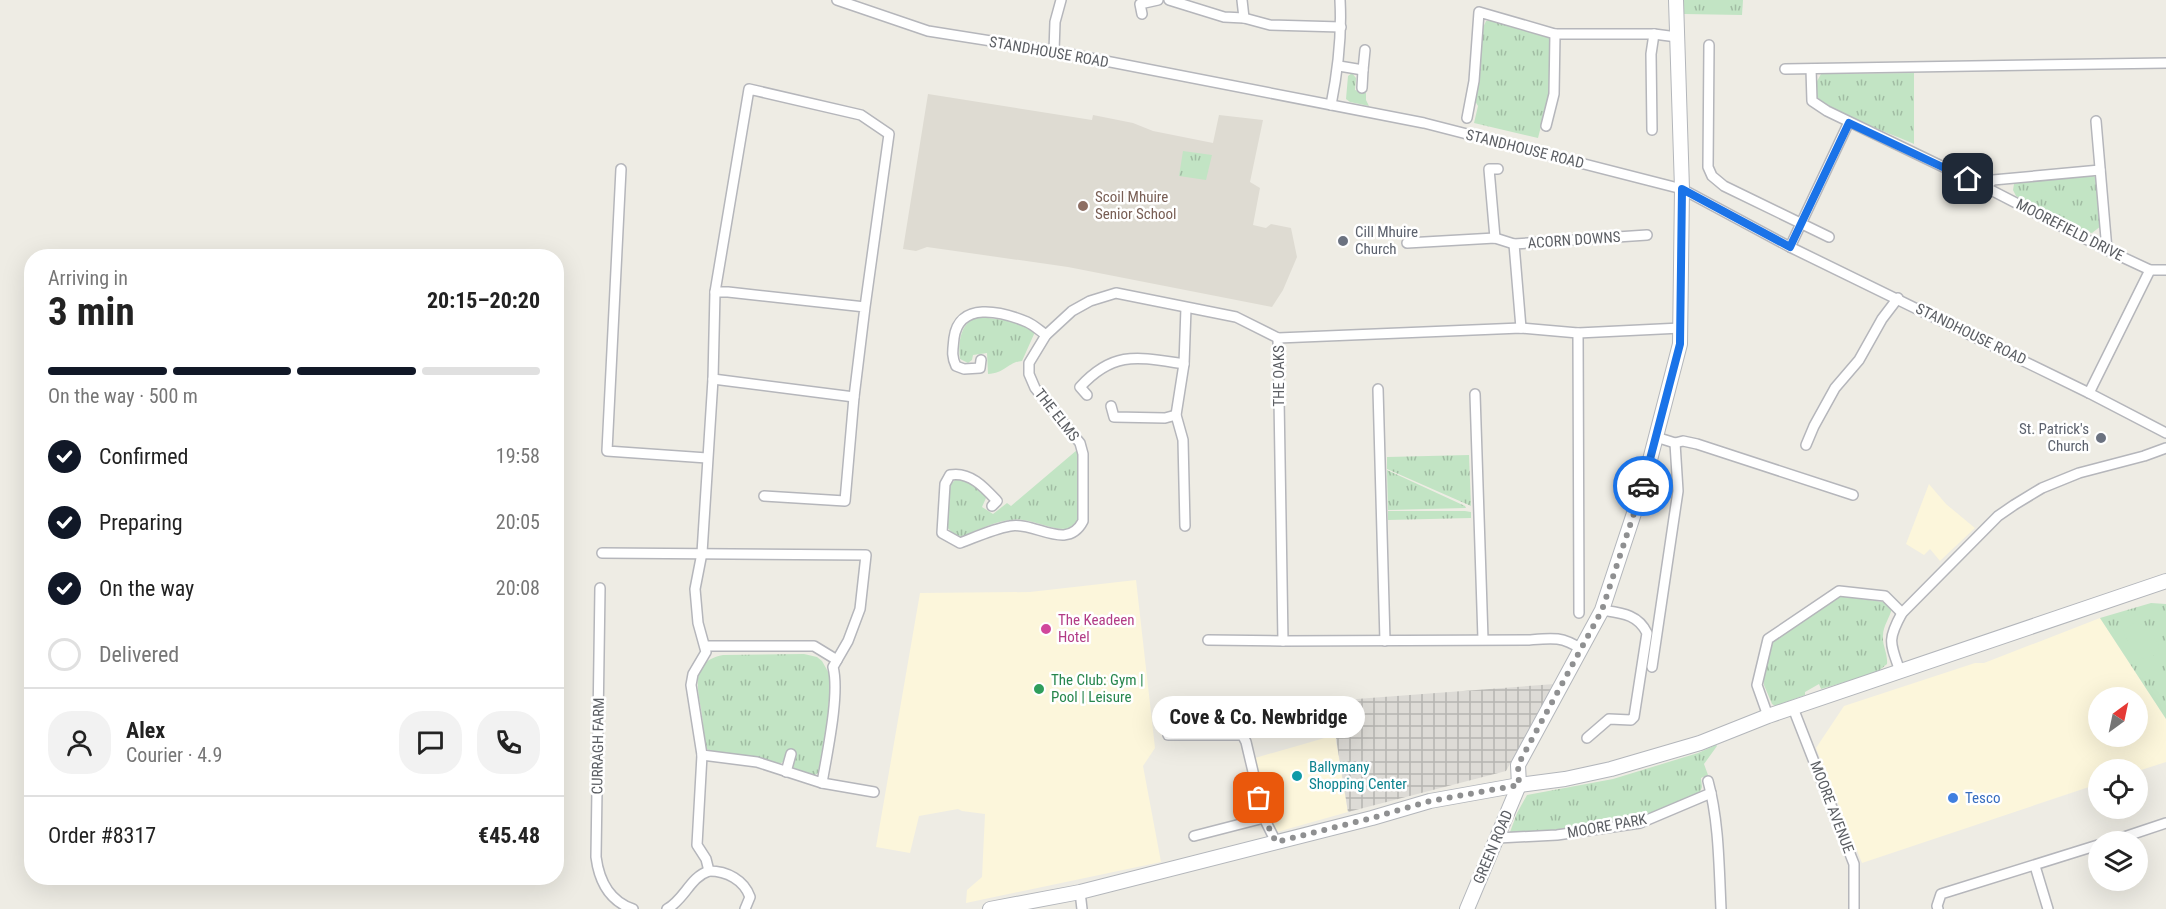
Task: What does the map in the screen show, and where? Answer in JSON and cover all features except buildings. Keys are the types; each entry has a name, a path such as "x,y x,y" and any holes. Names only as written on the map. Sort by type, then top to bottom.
{"main road":[{"name":"GREEN ROAD","path":"1467,909 1519,785 1518,765 1602,610 1644,483 1680,344 1682,189 1676,0"},
{"path":"990,909 1080,892 1372,818 1430,801 1565,779 1611,769 1700,743 1768,716 2166,581"}],"street":[{"name":"STANDHOUSE ROAD","path":"837,0 867,5 944,35 1054,51 1424,123 1682,189 1790,247 1898,298 2166,433"},
{"path":"1054,51 1055,22 1061,0"},
{"path":"1142,14 1140,4 1158,0"},
{"path":"1169,0 1224,17 1244,18 1270,25 1341,27"},
{"path":"1242,0 1244,18"},
{"path":"1331,105 1339,66 1340,0"},
{"path":"1467,118 1474,81 1479,0"},
{"path":"1479,12 1555,34 1654,34 1677,37"},
{"path":"1546,126 1554,94 1555,34"},
{"path":"1653,130 1651,54 1654,34"},
{"path":"1709,45 1708,167 1710,172 1717,182 1724,186 1829,237"},
{"path":"1362,88 1365,50"},
{"path":"1785,69 2166,63"},
{"path":"1339,66 1363,70"},
{"name":"MOOREFIELD DRIVE","path":"1812,69 1812,101 1849,123 1985,187 2150,270 2166,270"},
{"path":"709,871 706,859 697,845 702,756 691,685 693,674 706,652 698,623 695,589 702,553 713,379 715,292 748,89 861,115 889,134 854,397 845,501 764,496"},
{"path":"2096,121 2107,250"},
{"path":"1790,247 1849,123"},
{"path":"621,169 607,451 707,458"},
{"path":"1495,238 1489,169 1498,169"},
{"path":"1985,187 1993,180 2100,170"},
{"name":"ACORN DOWNS","path":"1521,328 1514,244 1647,235"},
{"path":"1407,243 1495,238 1514,244"},
{"path":"2090,393 2150,270"},
{"path":"715,292 728,291 865,307"},
{"name":"THE ELMS","path":"992,506 997,501 982,485 968,477 950,475 945,484 942,533 960,543 1011,525 1062,535 1072,534 1078,530 1083,521 1083,454 1080,443 1035,388 1029,374 1029,363 1046,335 1072,311 1090,301 1116,293 1236,317 1278,338"},
{"path":"1806,445 1835,388 1859,360 1882,319 1898,298"},
{"path":"1185,526 1183,440 1176,414 1184,364 1186,308"},
{"path":"981,360 980,368 964,369 956,366 952,358 958,323 971,313 987,312 1013,317 1029,322 1046,335"},
{"name":"THE OAKS","path":"1283,642 1278,338 1521,328 1578,333 1681,328"},
{"path":"1578,333 1579,614"},
{"path":"1087,395 1080,387 1090,375 1119,358 1138,357 1184,364"},
{"path":"713,379 854,397"},
{"path":"1378,389 1384,641"},
{"path":"1475,394 1483,639"},
{"path":"1111,406 1114,417 1165,418 1176,414"},
{"path":"1656,437 1675,443 1683,441 1697,444 1853,495"},
{"path":"1652,667 1678,491 1675,443"},
{"path":"1900,671 1891,646 1891,639 1892,632 1902,613 1998,516 2042,488 2079,473 2152,454 2166,448"},
{"path":"602,553 866,555 860,609 848,641 833,667 836,676 832,721 822,783"},
{"name":"CURRAGH FARM","path":"600,588 596,857 600,880 614,898 624,906 633,909"},
{"path":"1768,716 1757,685 1768,639 1839,591 1886,596 1902,613"},
{"path":"1587,738 1609,719 1631,720 1634,717 1647,633 1642,623 1634,618 1602,610"},
{"path":"1208,640 1283,642 1548,638 1568,641 1581,650"},
{"path":"705,646 814,646 837,660"},
{"path":"1239,704 1241,733 1246,742 1264,818 1276,842"},
{"name":"MOORE AVENUE","path":"1793,708 1854,864 1854,909"},
{"path":"1168,735 1303,730"},
{"path":"786,772 791,754"},
{"path":"702,756 756,762 822,783 874,792"},
{"path":"1707,781 1711,793 1721,909"},
{"name":"MOORE PARK","path":"1498,838 1557,835 1640,824 1711,793"},
{"path":"1194,836 1264,818"},
{"path":"2142,831 2166,823"},
{"path":"1938,909 1941,894 2088,848"},
{"path":"2035,866 2048,909"},
{"path":"667,909 684,896 693,880 709,871 717,871 740,881 748,890 750,897 745,909"},
{"path":"1080,892 1082,909"},
{"path":"612,909 611,902 614,898"}],"shaded area":[{"name":"Scoil Mhuire Senior School","path":"928,94 1092,120 1093,115 1133,123 1153,131 1213,143 1219,115 1263,120 1250,182 1260,188 1253,225 1266,228 1271,224 1291,228 1297,257 1283,290 1272,307 1068,267 927,247 916,251 903,249"},
{"path":"1929,484 1946,504 1975,528 1940,561 1930,549 1924,555 1906,544"},
{"path":"1136,580 1155,748 1143,766 1161,862 966,903 967,890 982,877 985,814 958,809 919,816 910,853 876,847 920,593 1030,592"},
{"path":"2100,618 2145,687 2088,687 2088,747 2148,747 2148,691 2166,719 2166,762 2148,768 2148,759 2088,759 2088,787 1862,863 1816,748 1844,706 1975,663 1984,663"},
{"path":"1555,684 1506,771 1348,812 1330,701"},
{"path":"1335,735 1348,812 1277,832 1267,827 1255,758"}],"green space":[{"path":"1683,0 1743,0 1742,15 1684,14"},
{"path":"1493,20 1548,36 1550,40 1549,95 1538,138 1474,123 1478,106 1475,101 1481,62 1481,32 1486,21"},
{"path":"1352,73 1356,78 1355,90 1366,93 1369,106 1346,99 1348,76"},
{"path":"1914,73 1914,144 1836,110 1817,97 1816,83 1821,74"},
{"path":"1183,151 1212,155 1206,180 1179,176"},
{"path":"2091,175 2095,177 2097,183 2101,226 2092,233 2083,231 2016,196 2013,190 2014,184 2018,183"},
{"path":"979,317 1014,321 1035,332 1022,361 1013,363 999,372 988,374 987,353 973,355 972,360 968,363 960,359 959,346 964,328 973,319"},
{"path":"1077,450 1078,516 1069,529 1029,521 1007,520 960,537 954,535 947,527 950,485 958,477 970,481 982,491 986,498 982,507 993,514 1007,503 1011,506"},
{"path":"1469,455 1471,506 1387,469 1387,457"},
{"path":"1387,470 1465,506 1466,508 1388,510"},
{"path":"1388,511 1465,511 1471,512 1471,518 1388,520"},
{"path":"1839,596 1884,602 1892,608 1883,632 1887,664 1876,673 1821,689 1819,684 1805,692 1805,695 1775,706 1764,685 1764,675 1773,642"},
{"path":"2151,603 2166,604 2166,719 2148,691 2148,687 2145,687 2100,618"},
{"path":"2135,622 2146,628 2159,645 2158,651 2148,661 2136,652 2124,635 2123,630"},
{"path":"804,654 817,657 822,661 831,677 827,723 818,773 814,776 794,769 787,752 783,762 779,764 757,757 711,751 705,748 698,676 706,663 723,655"},
{"path":"1716,745 1704,764 1708,775 1701,778 1700,792 1662,809 1638,818 1519,835 1510,832 1527,795 1613,779 1698,753"}],"way so far":[{"path":"1259,798 1264,818 1276,842 1430,801 1519,785 1518,765 1602,610 1643,486"}],"place":[{"name":"Scoil Mhuire Senior School","path":"1083,206"},
{"name":"Cill Mhuire Church","path":"1343,241"},
{"name":"St. Patrick's Church","path":"2101,438"},
{"name":"The Keadeen Hotel","path":"1046,629"},
{"name":"The Club: Gym | Pool | Leisure","path":"1039,689"},
{"name":"Ballymany Shopping Center","path":"1297,776"},
{"name":"Cove & Co. Newbridge","path":"1259,798"},
{"name":"Tesco","path":"1953,798"}],"route":[{"path":"1643,486 1680,344 1682,189 1790,247 1849,123 1968,179"}]}
